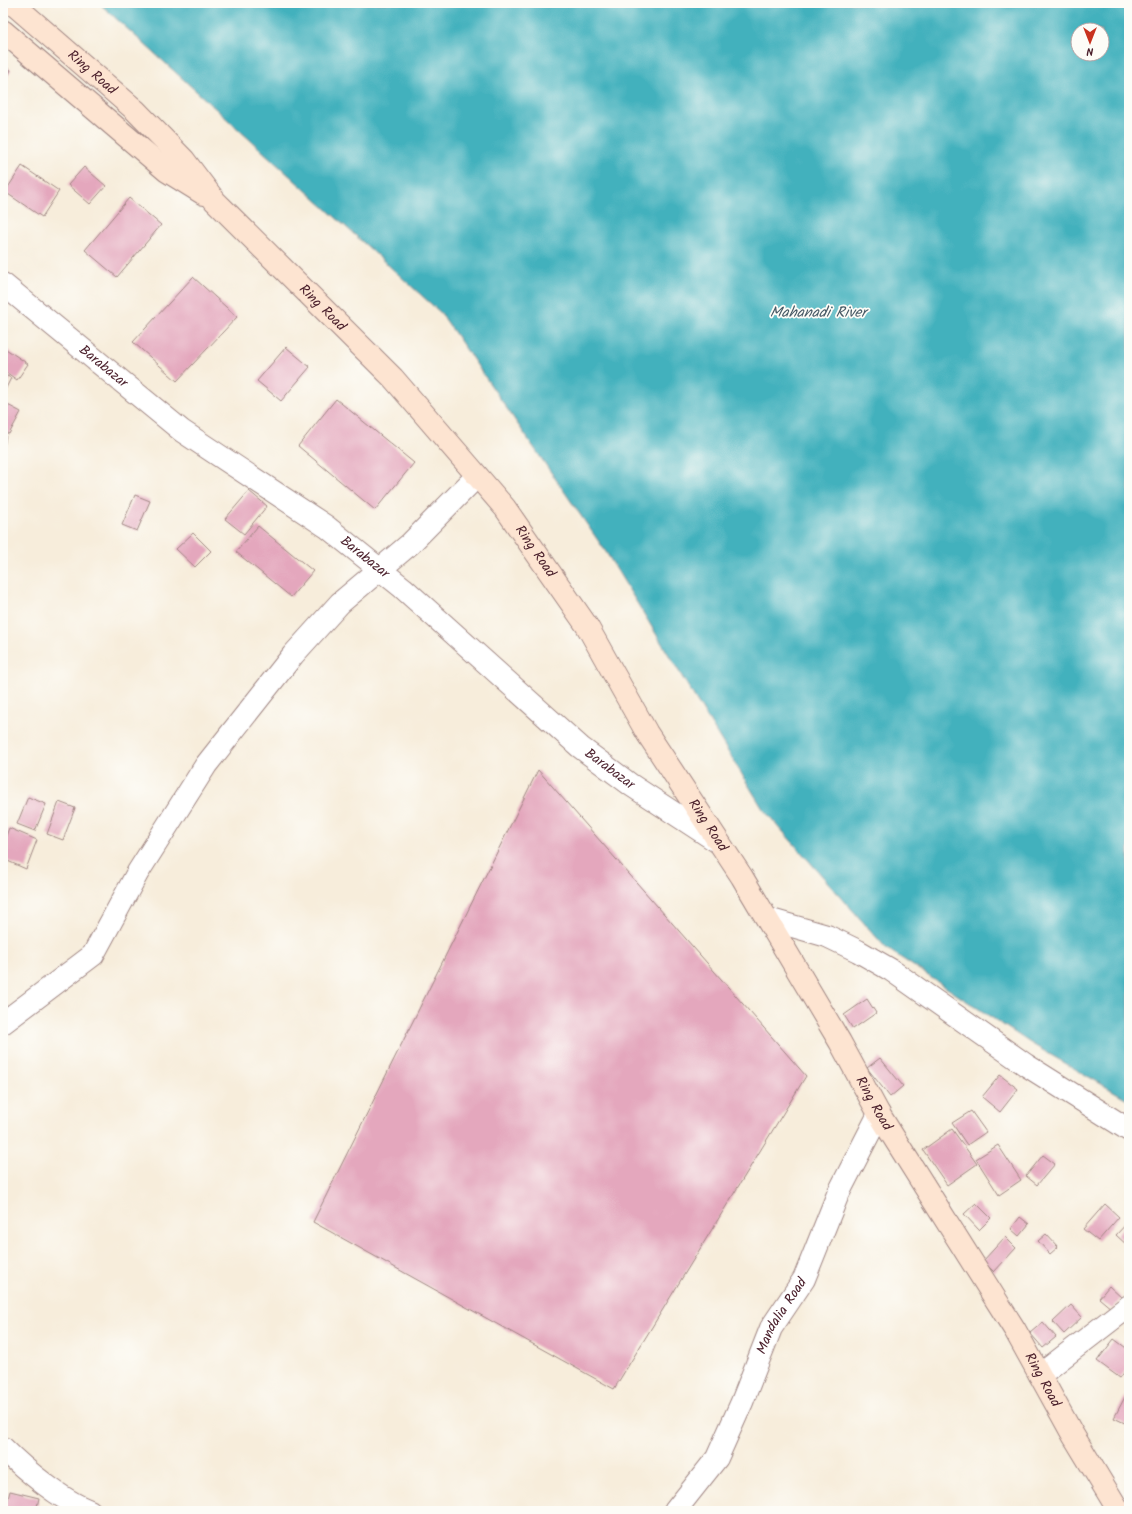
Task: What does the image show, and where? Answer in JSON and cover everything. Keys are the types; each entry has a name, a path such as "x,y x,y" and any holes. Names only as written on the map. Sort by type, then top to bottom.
{"street":[{"name":"Ring Road","path":"12,3 135,110 184,160 215,201 393,378 505,508 587,626 647,734 742,877 768,919 840,1042 879,1114 1015,1330 1073,1435 1119,1511"},
{"name":"Ring Road","path":"3,31 167,171 215,201"},
{"name":"Barabazar","path":"3,284 182,431 326,526 380,569 580,746 631,785 718,842"},
{"path":"3,1023 93,955 138,872 206,765 294,655 340,603 410,544 477,476"},
{"path":"768,919 827,936 858,951 891,970 1026,1065 1129,1130"},
{"name":"Mandalia Road","path":"675,1511 717,1458 742,1402 771,1328 804,1279 838,1194 879,1114"},
{"path":"1040,1375 1129,1306"},
{"path":"3,1448 16,1461 75,1506 90,1511"}],"water":[{"name":"Mahanadi River","path":"99,3 1129,3 1129,1100 1032,1044 886,948 763,809 606,552 441,313"}],"building":[{"path":"3,66 11,70 3,85"},
{"path":"22,166 59,191 42,217 5,192"},
{"path":"84,167 106,186 90,204 68,185"},
{"path":"129,198 161,225 117,277 85,250"},
{"path":"193,277 237,317 177,381 133,342"},
{"path":"3,347 28,364 17,380 3,370"},
{"path":"286,347 310,367 281,401 257,381"},
{"path":"3,374 11,378 3,394"},
{"path":"336,399 414,463 375,510 298,446"},
{"path":"4,403 21,412 9,434 3,431"},
{"path":"3,434 6,435 4,448 3,448"},
{"path":"249,491 267,506 244,534 225,519"},
{"path":"135,495 150,501 137,531 122,525"},
{"path":"258,526 313,571 291,597 236,552"},
{"path":"193,533 211,551 195,567 176,549"},
{"path":"538,770 806,1076 614,1389 313,1222"},
{"path":"28,797 46,804 35,831 17,824"},
{"path":"59,802 75,808 63,840 47,834"},
{"path":"9,828 37,840 26,869 3,859 3,844"},
{"path":"867,999 876,1013 853,1029 844,1015"},
{"path":"880,1058 903,1086 890,1097 867,1068"},
{"path":"1000,1075 1018,1089 1000,1112 982,1097"},
{"path":"971,1111 986,1132 967,1145 952,1123"},
{"path":"952,1129 977,1164 947,1185 923,1150"},
{"path":"998,1145 1021,1180 999,1195 976,1159"},
{"path":"1043,1155 1055,1164 1037,1185 1026,1176"},
{"path":"976,1203 991,1218 979,1230 964,1214"},
{"path":"1105,1204 1119,1217 1098,1241 1083,1229"},
{"path":"1020,1217 1029,1224 1019,1236 1011,1229"},
{"path":"1129,1221 1129,1247 1116,1235"},
{"path":"1046,1234 1058,1247 1050,1254 1038,1241"},
{"path":"1005,1237 1016,1248 994,1272 983,1261"},
{"path":"1109,1286 1122,1298 1112,1309 1099,1298"},
{"path":"1071,1305 1082,1317 1064,1334 1053,1322"},
{"path":"1043,1322 1056,1337 1043,1348 1030,1333"},
{"path":"1114,1339 1129,1350 1129,1366 1120,1378 1097,1361"},
{"path":"1125,1397 1129,1399 1129,1425 1114,1418"},
{"path":"10,1491 39,1498 36,1511 5,1511"}]}
